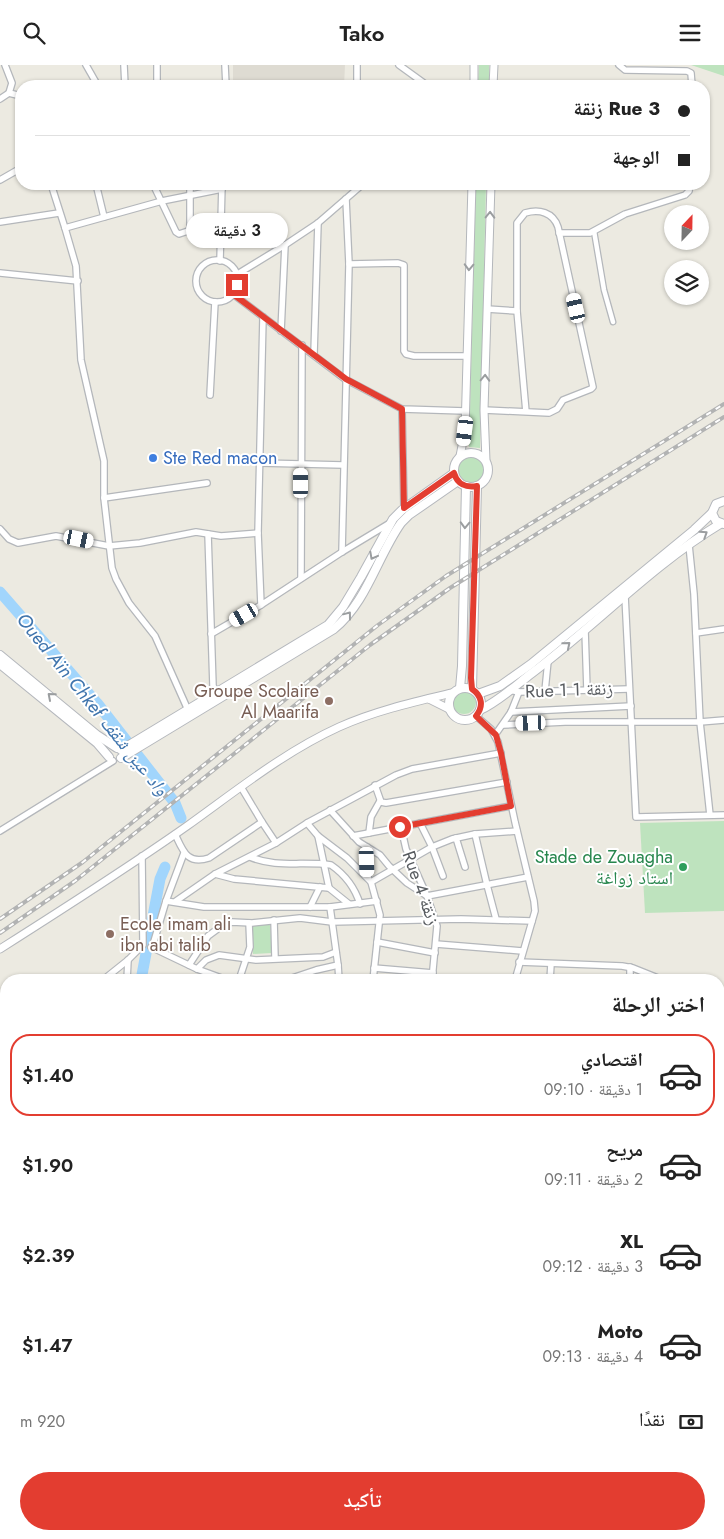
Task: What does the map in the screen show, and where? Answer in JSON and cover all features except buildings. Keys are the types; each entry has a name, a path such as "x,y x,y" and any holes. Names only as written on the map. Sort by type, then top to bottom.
{"main road":[{"path":"476,453 486,461 488,468 487,477 483,482 477,486 466,486 458,481 454,473 454,465 460,456 476,453"},
{"path":"143,742 188,710 328,625 343,607 390,523 404,508 454,473"},
{"path":"0,664 97,743 111,759 116,761 123,752 338,626 359,601 401,523 409,515 458,481"},
{"path":"460,688 466,486"},
{"path":"477,486 471,678 475,691 481,701 478,713"},
{"path":"722,524 689,545 624,596 548,661 470,719 462,720 455,717 449,709 449,699 452,693 460,688 475,691 500,686 531,664 694,530 712,513 716,504 724,501"},
{"path":"712,513 714,520 722,524"},
{"path":"0,655 97,735 123,752"},
{"path":"111,759 110,751 123,752"}],"street":[{"path":"3,95 12,83 5,65"},
{"path":"86,65 95,80"},
{"path":"124,65 125,80"},
{"path":"156,80 157,65"},
{"path":"225,65 226,80"},
{"path":"357,65 357,80"},
{"path":"399,65 420,80"},
{"path":"474,65 474,80"},
{"path":"493,80 494,65"},
{"path":"619,65 625,70 687,71 691,73 692,80"},
{"path":"0,180 15,171"},
{"path":"53,190 76,266 81,360 104,461 104,498 112,568 129,603 155,635 188,710"},
{"path":"97,190 104,217"},
{"path":"156,190 176,232 179,234 188,231 190,228 190,190"},
{"path":"65,228 209,190"},
{"path":"220,261 222,190"},
{"path":"236,275 318,223 354,190"},
{"path":"460,456 464,437 472,190"},
{"path":"486,461 484,410 491,190"},
{"path":"559,233 586,234 624,214 685,195 689,190"},
{"path":"342,552 349,264 346,199"},
{"path":"484,410 526,412 549,413 556,411 563,400 593,387 555,220 547,213 531,211 520,217 517,223 517,311 526,412"},
{"path":"0,222 59,213"},
{"path":"314,354 318,223"},
{"path":"594,231 604,290 613,322"},
{"path":"281,331 285,245"},
{"path":"220,261 231,266 236,275 237,285 233,294 225,300 215,302 208,300 200,294 196,287 196,277 200,268 206,263 220,261"},
{"path":"349,264 398,263 404,265 404,351 406,354 414,356 466,356"},
{"path":"0,273 78,281"},
{"path":"233,294 346,379 402,409 465,411"},
{"path":"210,395 215,302"},
{"path":"488,309 517,311"},
{"path":"261,605 258,533 263,317"},
{"path":"300,578 302,345"},
{"path":"402,409 404,508"},
{"path":"260,463 343,465"},
{"path":"104,498 207,483"},
{"path":"211,634 261,605 300,578 390,523"},
{"path":"0,529 9,539 18,543 56,536 109,546 140,543 196,532 221,536 258,533"},
{"path":"208,534 213,686 217,692"},
{"path":"689,545 696,633 700,722 710,815"},
{"path":"624,596 636,817 724,815"},
{"path":"696,633 724,629"},
{"path":"585,630 587,690"},
{"path":"545,691 548,661"},
{"name":"Rue 1 زنقة 1","path":"509,691 629,689"},
{"path":"496,735 511,712 519,692"},
{"path":"0,949 175,834 305,745 340,726 371,715 452,693"},
{"path":"429,699 449,709"},
{"path":"511,712 631,706"},
{"path":"564,710 565,722"},
{"path":"478,713 496,735 534,901 535,911 516,974"},
{"path":"503,725 565,722 700,722 724,720"},
{"path":"176,901 215,874 276,843 307,823 375,785 412,769 501,753"},
{"path":"0,831 111,759"},
{"path":"380,801 386,803 507,782"},
{"path":"369,833 371,817 380,801 375,785"},
{"path":"241,787 276,843"},
{"path":"353,836 511,806"},
{"path":"330,810 353,836 366,847 380,855 412,886 427,896 528,877"},
{"path":"175,834 184,853 192,859 200,861 209,858 262,822"},
{"path":"307,823 318,837 347,858 369,879"},
{"path":"420,823 432,847 443,877"},
{"name":"Rue 4 زنقة","path":"400,827 406,849 427,896 437,926 433,974"},
{"path":"369,879 411,860 432,847 456,838 475,834 517,831"},
{"path":"475,834 496,919"},
{"path":"318,837 329,889"},
{"path":"456,838 465,867"},
{"path":"366,847 369,879 380,915 374,974"},
{"path":"151,947 184,853"},
{"path":"110,974 143,945 142,856"},
{"path":"250,857 262,862 331,865 347,880 355,891 360,904"},
{"path":"215,874 234,879 329,889 349,904"},
{"path":"310,907 320,887"},
{"path":"166,901 176,901 204,907 330,907 377,901"},
{"path":"330,907 339,974"},
{"path":"189,965 200,947 216,929 232,922 249,923 300,918 332,922 435,919 532,921"},
{"path":"274,920 275,959"},
{"path":"241,974 250,947 249,923"},
{"path":"377,942 434,953"},
{"path":"436,944 522,951"},
{"path":"143,945 211,974"},
{"path":"197,969 213,956 219,955 246,960 323,957 336,952"},
{"path":"127,974 128,960"},
{"path":"519,962 630,967 648,974"},
{"path":"550,974 551,964"},
{"path":"304,974 338,965"},
{"path":"630,967 630,974"},
{"path":"374,968 413,974"}],"shaded area":[{"path":"233,65 345,65 344,80 233,80"}],"green space":[{"path":"479,65 489,65 489,80 478,80"},
{"path":"691,65 724,65 724,76"},
{"path":"476,190 486,190 480,448 469,447"},
{"path":"471,457 480,461 484,470 480,479 471,483 462,479 458,470 462,461"},
{"path":"464,690 472,694 476,702 472,710 464,714 456,710 452,702 456,694"},
{"name":"Stade de Zouagha استاد زواغة","path":"724,821 724,911 645,913 640,823"},
{"path":"270,923 272,953 253,954 251,925"}],"waterway":[{"name":"Oued Aïn Chkef واد عين شقف","path":"0,592 97,703 175,803 181,818"},
{"name":"Oued Aïn Chkef واد عين شقف","path":"142,974 160,879 165,867"}],"railway":[{"path":"0,919 83,862 378,625 446,576 724,404"},
{"path":"0,933 75,881 370,645 450,588 724,417"}],"place":[{"name":"Ste Red macon","path":"153,458"},
{"name":"Groupe Scolaire Al Maarifa","path":"329,701"},
{"name":"Stade de Zouagha استاد زواغة","path":"683,867"},
{"name":"Ecole imam ali ibn abi talib","path":"110,934"}],"route":[{"path":"237,285 233,294 281,331 346,379 402,409 404,508 454,473 462,485 469,487 477,486 472,689 478,694 481,701 479,712 476,716 496,735 511,806 400,827"}]}
